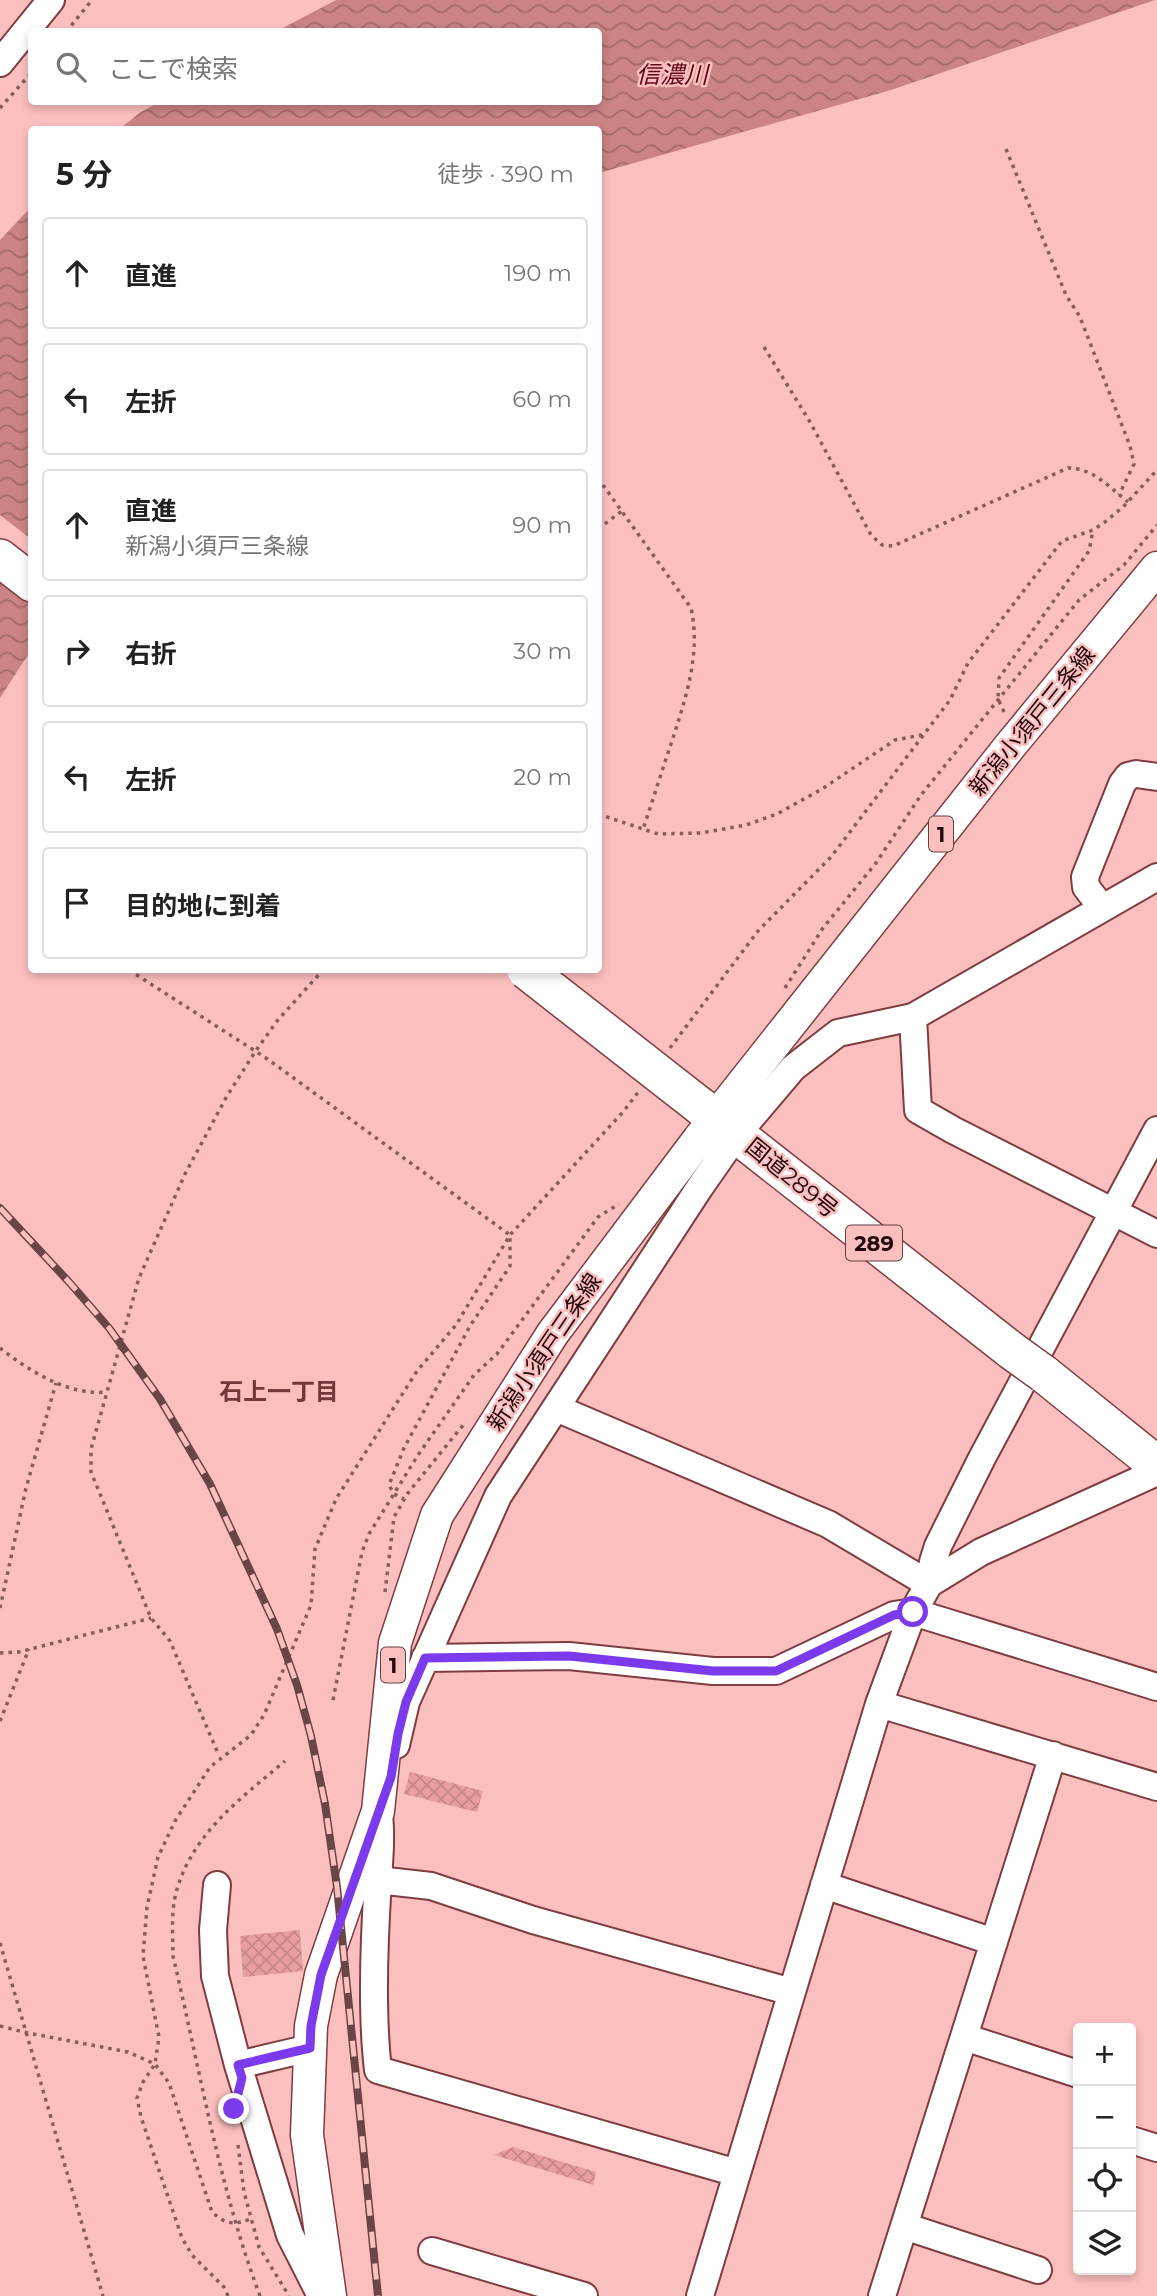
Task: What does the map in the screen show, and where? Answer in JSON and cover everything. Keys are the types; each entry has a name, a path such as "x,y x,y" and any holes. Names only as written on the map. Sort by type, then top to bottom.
{"highway":[{"path":"0,536 28,557"},
{"path":"0,558 28,580"},
{"name":"国道289号","path":"530,973 724,1111"},
{"name":"国道289号","path":"562,973 724,1111 1017,1342 1157,1440"},
{"name":"国道289号","path":"1048,1365 1157,1465"}],"main road":[{"name":"新潟小須戸三条線","path":"330,2296 307,2135 311,2026 321,1975 378,1811 395,1643 437,1515 554,1333 1010,746 1157,568"}],"street":[{"path":"28,28 51,0"},
{"path":"0,63 28,28"},
{"path":"1102,908 1086,887 1085,877 1122,784 1128,776 1136,774 1157,777"},
{"path":"737,2173 378,2070 374,2036 378,1880 382,1839 378,1811 391,1777 406,1702 499,1496 556,1408 724,1111 793,1068 838,1033 913,1017 1102,908 1155,882"},
{"path":"913,1017 918,1110 1157,1234"},
{"path":"700,2296 879,1704 913,1612 929,1584 938,1546 1157,1130"},
{"path":"556,1408 828,1524 929,1584"},
{"path":"929,1584 981,1552 1157,1472"},
{"path":"425,1658 569,1656 713,1671 776,1671 894,1615 913,1612 1157,1687"},
{"path":"879,1704 1157,1787"},
{"path":"882,2296 1053,1755"},
{"path":"378,1880 430,1886 533,1920 792,1992"},
{"path":"217,1885 213,1930 215,1976 238,2065 290,2235 321,2296"},
{"path":"824,1885 994,1942"},
{"path":"964,2036 1073,2072"},
{"path":"238,2065 310,2048"},
{"path":"1136,2142 1157,2148"},
{"path":"904,2226 1038,2270"},
{"path":"432,2252 584,2296"}],"path":[{"path":"69,28 92,0"},
{"path":"0,108 28,76"},
{"path":"1006,149 1066,295 1080,317 1130,446 1134,464 1119,495"},
{"path":"764,347 810,422 871,535 882,545 892,546 1068,468 1080,468 1092,473 1128,502"},
{"path":"1004,712 998,699 999,678 1089,551 1093,530 1128,502 1157,470"},
{"path":"602,484 691,608 694,623 694,665 643,829"},
{"path":"602,527 622,511"},
{"path":"785,989 823,928 876,863 921,795 1079,600 1124,565 1157,525"},
{"path":"602,815 658,834 701,833 746,825 777,814 822,789 895,740 924,735"},
{"path":"134,973 255,1052 510,1234 510,1266 470,1326 404,1448 388,1485 404,1499"},
{"path":"217,1751 170,1642 151,1618 91,1472 91,1449 139,1278 185,1174 227,1096 255,1052 277,1021 320,973"},
{"path":"334,1700 362,1552 369,1534 418,1455 474,1375 498,1354 598,1217 626,1200"},
{"path":"0,1348 56,1383 92,1393 107,1392"},
{"path":"0,1608 26,1488 56,1383"},
{"path":"0,1653 29,1649 151,1618"},
{"path":"0,1721 29,1649"},
{"path":"0,1943 103,2296"},
{"path":"0,2026 128,2052 155,2064 169,2083 212,2212 224,2223 238,2224 251,2219"},
{"path":"237,2137 244,2193 259,2247 289,2296"}],"water":[{"name":"信濃川","path":"336,0 1155,0 891,90 602,172 602,126 123,126 154,105 602,105 602,28 283,28"},
{"path":"28,210 28,655 0,698 0,240"}],"pier":[{"path":"0,515 28,537 28,600 0,577"}],"building":[{"path":"410,1772 483,1791 477,1812 404,1794"},
{"path":"300,1930 303,1971 243,1977 240,1936"},
{"path":"513,2147 596,2172 593,2185 494,2155"}],"railway":[{"path":"0,1208 109,1328 160,1399 210,1484 277,1629 297,1685 325,1804 337,1887 378,2296"}],"district":[{"name":"石上一丁目","path":"279,1391"}],"route":[{"path":"234,2109 242,2078 238,2065 310,2048 311,2026 321,1975 391,1777 406,1702 425,1658 569,1656 713,1671 776,1671 894,1615 913,1612"}]}
